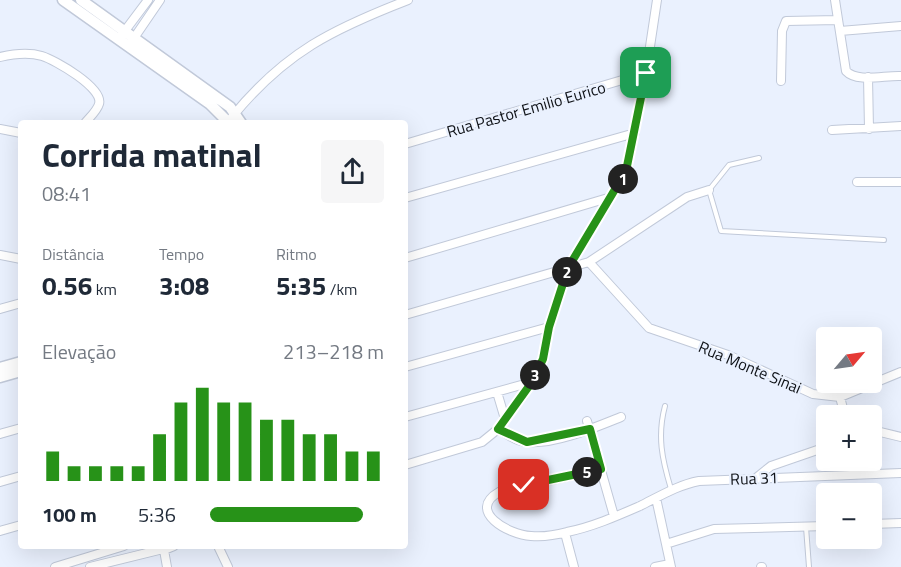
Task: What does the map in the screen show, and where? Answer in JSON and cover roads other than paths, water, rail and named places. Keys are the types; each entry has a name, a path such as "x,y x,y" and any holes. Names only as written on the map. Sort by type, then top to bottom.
{"street":[{"path":"63,0 126,38 235,112 240,120"},
{"path":"81,0 210,104 226,120"},
{"path":"126,38 148,0"},
{"path":"126,38 160,0"},
{"path":"229,120 266,79 306,47 344,25 408,0"},
{"path":"408,464 473,446 495,432 532,382 543,359 549,327 568,268 626,171 646,73 657,0"},
{"path":"835,0 844,67 850,76 901,76"},
{"path":"781,81 782,31 786,21 838,20"},
{"path":"840,31 901,26"},
{"path":"0,57 26,54 56,61 95,90 99,98 99,105 87,120"},
{"name":"Rua Pastor Emilio Eurico","path":"408,143 646,73"},
{"path":"868,76 869,129"},
{"path":"832,130 901,126"},
{"path":"0,129 18,132"},
{"path":"408,197 635,133"},
{"path":"856,182 901,182"},
{"path":"408,314 589,262 687,196 709,190"},
{"path":"408,257 608,198"},
{"path":"0,255 18,258"},
{"name":"Rua Monte Sinai","path":"589,262 642,322 656,331 728,355 813,394 840,397"},
{"path":"0,309 18,304"},
{"path":"408,366 549,327"},
{"path":"0,368 18,363"},
{"path":"0,377 18,372"},
{"path":"842,405 840,397 901,372"},
{"path":"408,416 532,382"},
{"path":"497,392 505,419"},
{"path":"495,432 527,442 621,417"},
{"path":"588,425 614,516"},
{"path":"0,434 18,429"},
{"path":"882,433 901,438"},
{"path":"756,478 771,466 816,450"},
{"name":"Rua 31","path":"601,469 499,492 489,500 486,507 488,514 501,526 530,537 565,533 614,516 671,489 699,481 901,473"},
{"path":"0,482 18,477"},
{"path":"655,567 670,565 656,498"},
{"path":"882,524 901,523"},
{"path":"0,531 18,526"},
{"path":"666,544 714,529 816,526"},
{"path":"565,533 573,567"},
{"path":"55,567 114,549"},
{"path":"90,567 158,549 167,567"},
{"path":"219,549 228,567"}],"lane":[{"path":"759,158 729,165 709,190 716,222 724,232 884,240"},
{"path":"664,406 659,428 660,448 671,489"},
{"path":"806,526 809,567"}]}
